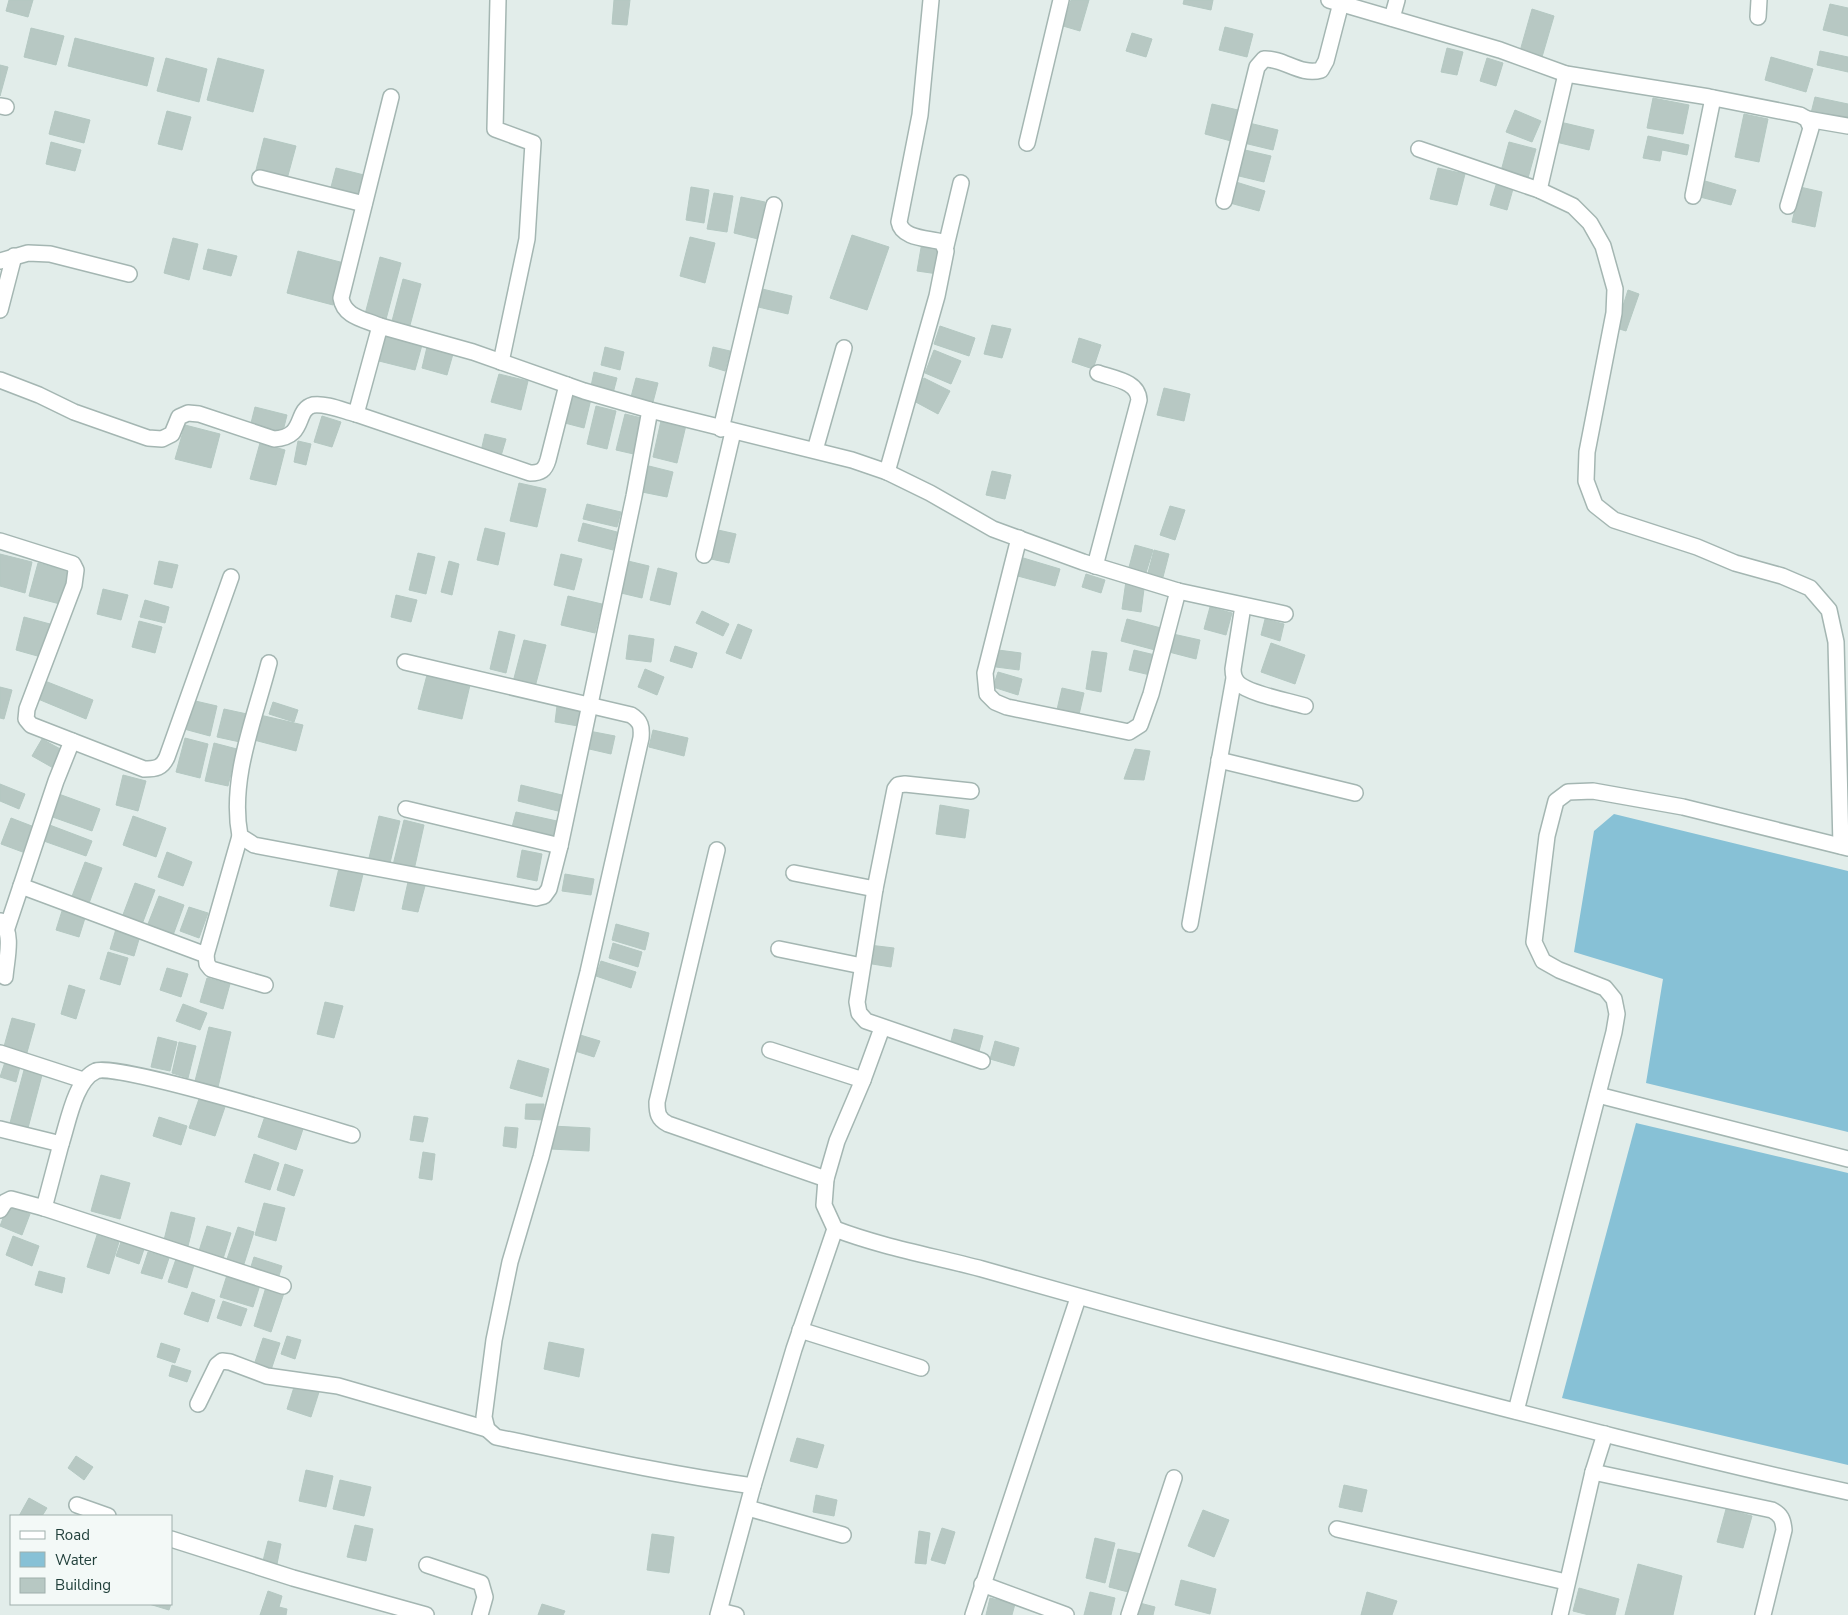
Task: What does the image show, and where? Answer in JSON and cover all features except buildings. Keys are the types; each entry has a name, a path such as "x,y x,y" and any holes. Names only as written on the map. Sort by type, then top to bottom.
{"street":[{"path":"498,0 495,129 533,143 527,239 500,362"},
{"path":"931,0 921,106 898,222 900,229 905,234 934,240 946,246"},
{"path":"1027,144 1061,0"},
{"path":"1392,18 1398,0"},
{"path":"1758,17 1760,0"},
{"path":"1224,201 1257,67 1264,59 1273,59 1300,70 1312,72 1321,70 1326,61 1335,2 1500,50 1566,74 1713,98 1848,126"},
{"path":"1539,190 1566,74"},
{"path":"391,97 341,298 342,307 349,314 380,326 650,410 852,460 887,472 957,507 993,529 1095,566 1178,591 1285,614"},
{"path":"1693,196 1713,98"},
{"path":"1788,206 1809,140 1811,128 1807,119"},
{"path":"1419,149 1539,190 1573,206 1590,223 1603,246 1614,289 1614,313 1587,452 1586,481 1595,505 1614,520 1697,547 1735,563 1782,576 1810,588 1829,610 1836,642 1845,847 1683,807 1593,791 1568,792 1556,801 1547,836 1534,942 1543,961 1558,970 1605,988 1614,999 1617,1014 1598,1095 1516,1411"},
{"path":"260,178 364,204"},
{"path":"887,472 936,296 961,183"},
{"path":"704,555 727,430 774,205"},
{"path":"0,310 7,259 28,253 50,254 128,274"},
{"path":"356,414 380,326"},
{"path":"815,450 844,348"},
{"path":"1095,566 1139,400 1138,392 1134,386 1098,373"},
{"path":"0,380 39,395 74,412 148,438 162,439 172,434 179,417 188,413 199,414 274,439 286,438 294,432 305,410 312,406 322,405 356,414 530,473 539,473 545,469 567,385"},
{"path":"240,836 254,845 536,898 544,896 549,889 560,846 634,496 650,410"},
{"path":"1019,538 985,673 987,694 995,702 1007,708 1129,732 1140,725 1151,694 1178,591"},
{"path":"0,541 73,564 76,570 74,584 26,709 26,718 31,725 144,770 155,770 164,765 232,577"},
{"path":"1190,924 1234,678 1233,669 1243,606"},
{"path":"405,662 631,715 638,720 642,727 642,738 588,972 541,1156 510,1262 494,1340 484,1417 487,1429"},
{"path":"265,985 211,969 207,964 206,955 240,836 237,819 242,772 270,664"},
{"path":"1234,678 1239,684 1248,689 1305,706"},
{"path":"5,977 4,924 21,886 72,741"},
{"path":"1219,760 1355,793"},
{"path":"971,791 898,785 893,796 875,889 857,1002 859,1013 866,1021 982,1061"},
{"path":"406,809 560,846"},
{"path":"717,850 657,1102 657,1112 661,1120 668,1124 826,1179"},
{"path":"794,873 875,889"},
{"path":"21,886 206,955"},
{"path":"779,950 862,966"},
{"path":"736,1615 719,1613 753,1486 800,1330 834,1229 824,1205 826,1179 837,1141 863,1080 882,1028"},
{"path":"770,1050 863,1080"},
{"path":"0,1053 83,1080"},
{"path":"44,1208 61,1144 83,1080 98,1070 116,1070 251,1105 352,1135"},
{"path":"1598,1095 1848,1159"},
{"path":"0,1129 61,1144"},
{"path":"0,1210 5,1202 11,1199 283,1286"},
{"path":"834,1229 860,1239 981,1269 1078,1298 1732,1466 1848,1492"},
{"path":"973,1615 1048,1394 1078,1298"},
{"path":"800,1330 921,1368"},
{"path":"198,1404 217,1365 222,1362 230,1362 267,1376 338,1386 487,1429 496,1437 671,1474 753,1486"},
{"path":"1560,1615 1566,1582 1593,1472 1605,1434"},
{"path":"1593,1472 1772,1510 1779,1514 1784,1522 1784,1530 1763,1615"},
{"path":"1129,1615 1174,1478"},
{"path":"77,1505 105,1515"},
{"path":"748,1508 843,1535"},
{"path":"1337,1529 1566,1582"},
{"path":"172,1539 293,1578 426,1615"},
{"path":"428,1565 481,1583 485,1597 480,1615"},
{"path":"982,1584 1066,1615"}],"water":[{"path":"1614,814 1848,871 1848,1132 1646,1083 1663,979 1574,952 1594,831"},
{"path":"1636,1123 1848,1173 1848,1465 1562,1398"}]}
